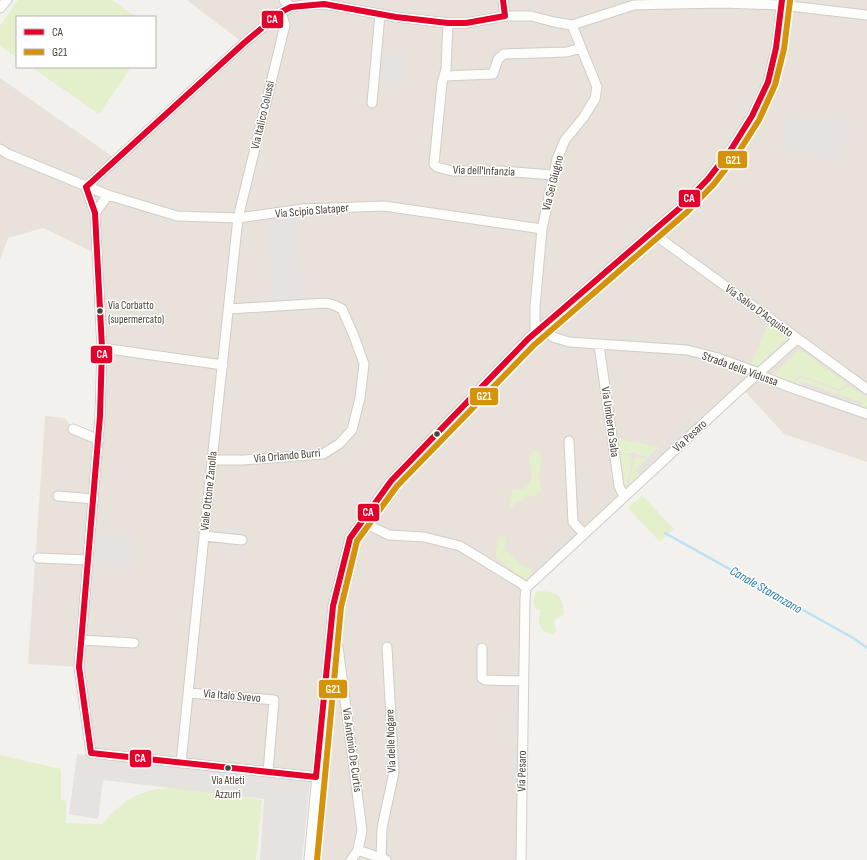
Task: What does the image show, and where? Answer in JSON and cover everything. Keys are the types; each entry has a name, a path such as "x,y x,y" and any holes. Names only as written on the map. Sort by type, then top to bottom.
{"street":[{"path":"0,8 7,0"},
{"path":"284,0 291,7"},
{"path":"503,0 505,16"},
{"path":"316,777 91,754 79,667 99,440 102,348 95,212 86,187 244,43 281,12 291,7 324,4 396,17 448,23 466,23 505,16 531,16 572,25 634,6 674,2 782,2 867,15"},
{"path":"309,860 333,606 350,538 391,481 538,330 680,207 708,179 732,148 752,116 768,82 776,48 782,2"},
{"name":"Via Italico Colussi","path":"238,218 285,25 281,12"},
{"path":"372,103 380,14"},
{"name":"Via dell'Infanzia","path":"448,23 446,69 442,83 434,164 437,167 452,171 500,171 552,175"},
{"name":"Via Sei Giugno","path":"538,330 535,293 542,229 552,175 556,159 565,140 583,118 595,99 597,87 572,25"},
{"path":"445,76 493,74 498,59 504,54 567,52 581,48"},
{"name":"Via Scipio Slataper","path":"0,149 8,154 86,187 177,216 238,218 303,209 384,206 542,229"},
{"path":"95,212 108,195"},
{"name":"Viale Ottone Zanolla","path":"181,763 238,218"},
{"name":"Via Salvo D'Acquisto","path":"651,232 867,389"},
{"name":"Via Orlando Burri","path":"212,460 243,460 323,454 339,444 352,430 360,398 364,364 342,309 334,305 326,303 229,309"},
{"name":"Strada della Vidussa","path":"538,330 556,339 569,342 687,350 718,358 759,373 764,377 792,388 867,414"},
{"name":"Via Pesaro","path":"521,860 523,681 526,588 797,338"},
{"name":"Via Umberto Saba","path":"599,345 617,476 619,486 624,497"},
{"path":"102,348 223,365"},
{"path":"73,429 99,440"},
{"path":"568,441 573,522 584,534"},
{"path":"58,496 94,499"},
{"path":"362,522 389,535 424,537 460,546 513,578 526,588"},
{"path":"204,536 242,540"},
{"path":"38,558 88,560"},
{"path":"81,640 134,643"},
{"name":"Via Antonio De Curtis","path":"330,641 338,648 362,830 358,850 351,860"},
{"name":"Via delle Nogare","path":"384,859 382,828 394,772 387,647"},
{"path":"482,648 482,678 486,680 523,681"},
{"name":"Via Italo Svevo","path":"189,693 274,700 268,772"},
{"path":"358,850 384,859"}],"shaded area":[{"path":"187,0 867,0 867,462 784,434 742,388 527,588 521,860 309,860 316,778 91,753 79,667 28,664 45,416 65,418 73,429 98,440 97,254 43,228 8,238 0,260 0,78 116,159 243,43"},
{"path":"381,51 406,54 402,86 377,84"},
{"path":"786,113 849,120 845,162 783,152"},
{"path":"298,216 304,299 273,300 267,219"},
{"path":"805,383 862,404 857,407 800,388"},
{"path":"706,407 711,412 672,447 668,442"},
{"path":"658,449 663,455 641,476 636,470"},
{"path":"218,527 245,530 243,551 216,548"},
{"path":"571,531 576,536 541,568 536,563"},
{"path":"98,532 131,535 131,569 97,565"},
{"path":"513,647 520,648 519,675 513,674"},
{"path":"512,688 519,688 518,741 511,741"},
{"path":"514,750 518,750 516,858 513,858"},
{"path":"77,754 310,780 302,860 260,860 264,799 103,780 98,819 69,814"}],"green space":[{"path":"18,0 112,0 135,16 16,16 16,57 0,46 0,26"},
{"path":"32,68 130,68 99,114"},
{"path":"768,324 786,339 757,366 751,365"},
{"path":"800,351 805,353 847,384 839,389 800,375 793,382 774,375 796,352"},
{"path":"801,377 839,391 849,386 867,398 867,409 859,406 863,403 802,382 799,385 795,383"},
{"path":"615,438 659,447 648,457 633,452 629,454 617,451"},
{"path":"536,450 540,453 541,462 539,477 541,487 540,492 536,496 525,497 524,500 517,502 510,507 509,502 513,490 524,489 530,483 532,474 529,460 533,451"},
{"path":"618,453 630,456 632,459 627,486 623,484"},
{"path":"637,457 647,459 635,470 640,475 629,484 634,459"},
{"path":"642,495 674,529 660,542 628,508"},
{"path":"507,536 505,549 523,566 532,568 527,581 525,582 513,574 510,568 496,558 499,537"},
{"path":"538,591 549,592 557,595 563,606 563,615 555,619 554,623 556,630 554,634 545,632 540,626 539,619 541,610 536,609 534,602 534,597"},
{"path":"0,755 61,769 61,800 66,801 66,823 102,824 114,811 126,802 138,795 163,788 210,791 262,800 256,860 0,860"}],"waterway":[{"name":"Canale Staranzano","path":"665,533 855,639 867,648"}],"transit line":[{"name":"CA","path":"503,0 505,16 466,23 448,23 396,17 324,4 291,7 281,12 244,43 86,187 95,213 102,348 100,416 79,667 91,753 316,777 333,606 350,538 391,481 528,339 681,207 708,179 732,148 752,116 768,82 776,48 782,0"},
{"name":"G21","path":"317,860 341,607 357,541 397,486 534,345 686,213 714,184 738,153 759,120 775,85 784,49 790,1"}],"place":[{"name":"Via Corbatto (supermercato)","path":"100,311"},
{"name":"Via Atleti Azzurri","path":"228,768"}]}
